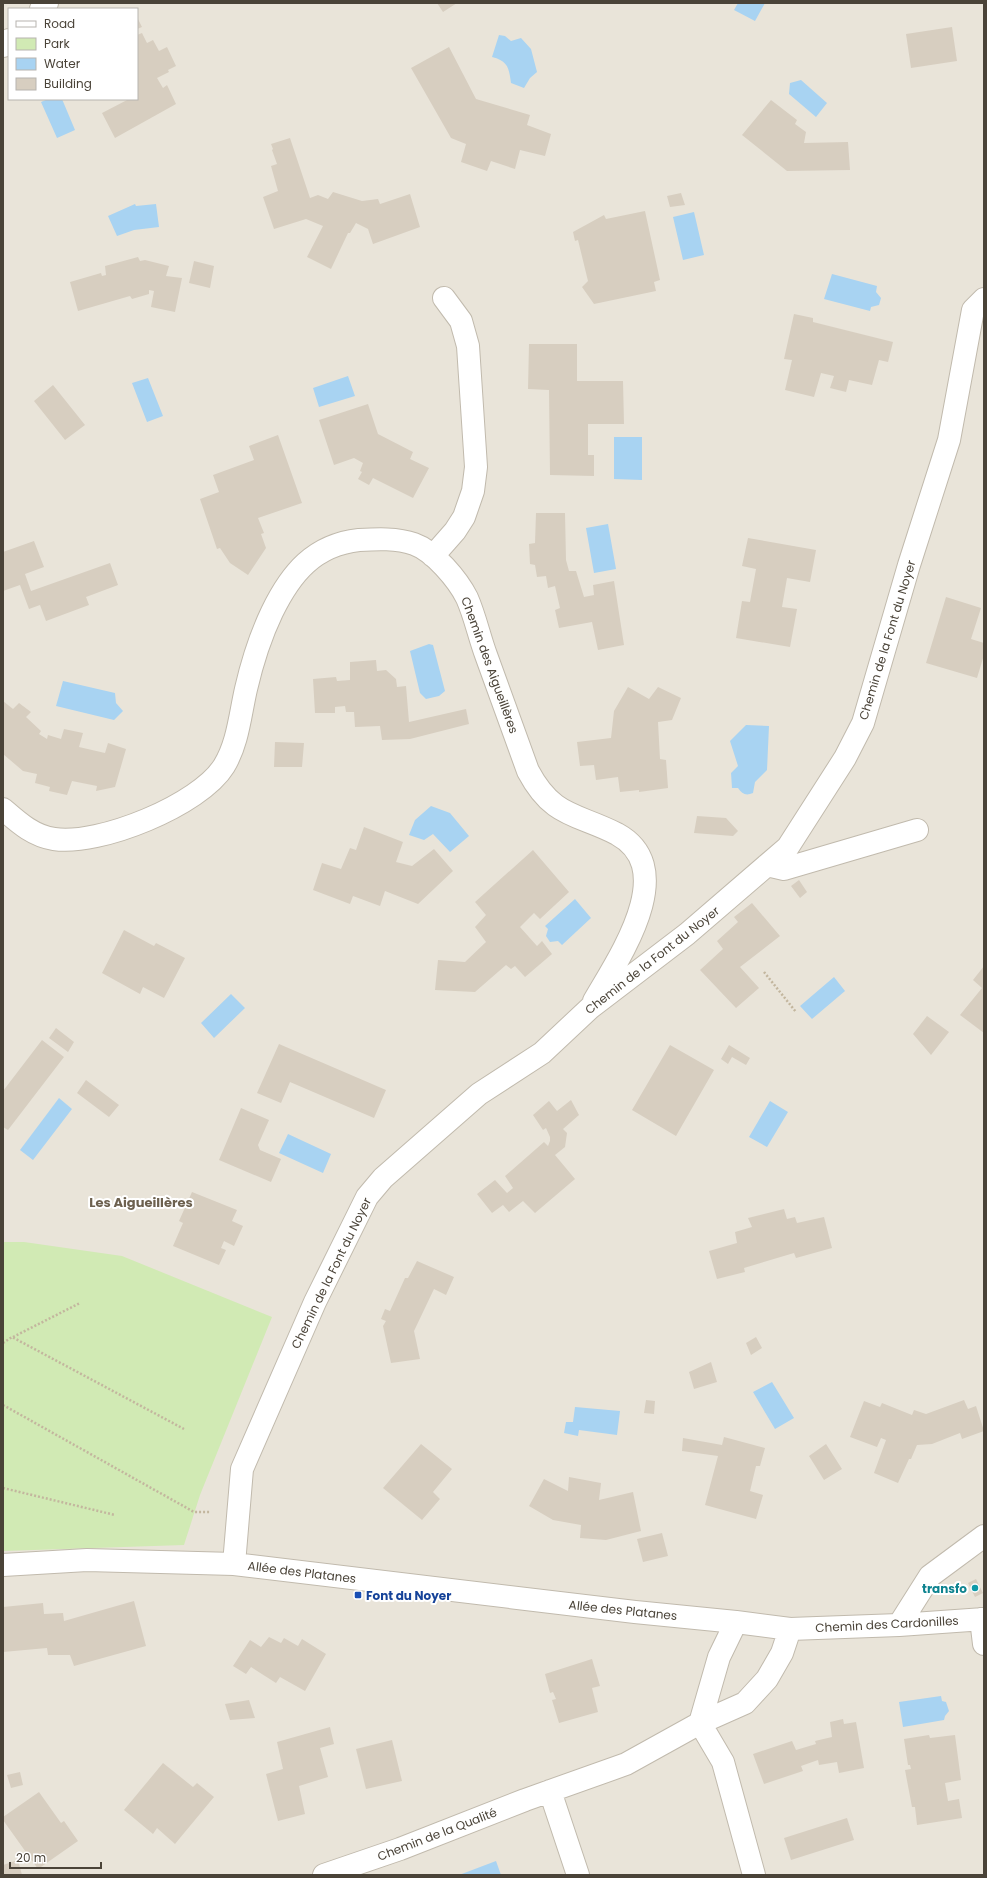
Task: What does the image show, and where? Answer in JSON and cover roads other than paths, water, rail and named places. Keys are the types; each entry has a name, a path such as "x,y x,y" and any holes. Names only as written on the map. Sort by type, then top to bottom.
{"street":[{"path":"433,556 455,531 464,517 474,491 476,467 468,346 460,322 444,298"},
{"name":"Chemin de la Font du Noyer","path":"234,1564 240,1513 242,1469 314,1302 367,1197 383,1178 479,1094 542,1053 590,1008 688,934 788,847 845,758 863,723 909,564 949,440 973,310 984,299"},
{"name":"Chemin des Aigueillères","path":"3,809 28,830 53,839 78,839 120,829 160,815 208,786 222,768 232,751 247,686 259,646 272,612 297,570 319,552 342,542 392,539 415,544 433,556 449,572 467,598 528,771 536,786 559,809 618,835 633,847 643,861 646,888 638,916 624,948 590,1008"},
{"path":"767,865 784,869 917,830"},
{"path":"899,1625 930,1576 984,1536"},
{"name":"Allée des Platanes","path":"3,1565 87,1560 234,1564 790,1629"},
{"path":"983,1619 984,1644"},
{"name":"Chemin des Cardonilles","path":"790,1629 899,1625 983,1619"},
{"path":"736,1622 719,1658 700,1723 723,1762 754,1875"},
{"name":"Chemin de la Qualité","path":"324,1875 400,1849 550,1791 626,1764 700,1723 745,1703 767,1679 782,1653 790,1629"},
{"path":"550,1791 578,1875"}],"water":[{"path":"738,3 765,3 755,21 734,10"},
{"path":"499,35 505,36 511,41 521,38 531,49 537,72 530,78 524,88 511,83 505,63 492,57"},
{"path":"801,80 827,103 816,117 789,94 790,83"},
{"path":"46,100 62,100 75,130 57,138 41,102"},
{"path":"135,204 136,206 156,204 159,227 134,230 117,236 108,216"},
{"path":"694,212 704,255 683,260 673,217"},
{"path":"832,274 877,286 876,292 881,298 879,305 871,307 870,311 824,299"},
{"path":"348,376 355,396 319,407 313,388"},
{"path":"148,378 163,416 147,422 132,383"},
{"path":"614,437 642,437 642,480 614,479"},
{"path":"608,524 616,569 594,573 586,528"},
{"path":"429,644 433,645 445,691 439,696 426,699 420,693 410,651"},
{"path":"63,681 115,693 116,703 123,711 114,720 56,706"},
{"path":"746,725 769,726 767,770 755,782 753,793 748,794 741,792 738,788 732,788 731,773 738,766 730,741"},
{"path":"431,806 450,813 469,836 450,852 433,834 424,840 409,835 415,820"},
{"path":"575,899 591,918 562,945 558,941 550,942 546,936 548,929 545,926"},
{"path":"834,977 845,991 812,1019 800,1006"},
{"path":"231,994 245,1008 214,1038 201,1023"},
{"path":"59,1098 72,1109 33,1160 20,1150"},
{"path":"770,1101 788,1112 767,1147 749,1137"},
{"path":"288,1134 331,1154 323,1173 279,1153"},
{"path":"772,1382 794,1418 775,1429 753,1392"},
{"path":"575,1407 620,1411 617,1435 579,1430 578,1436 564,1433 566,1422 573,1422"},
{"path":"941,1696 942,1701 946,1702 949,1711 944,1720 903,1727 899,1702"},
{"path":"496,1861 501,1875 459,1875"}],"place":[{"name":"transfo","path":"975,1588"},
{"name":"Font du Noyer","path":"358,1595"}],"district":[{"name":"Les Aigueillères","path":"141,1202"}]}
